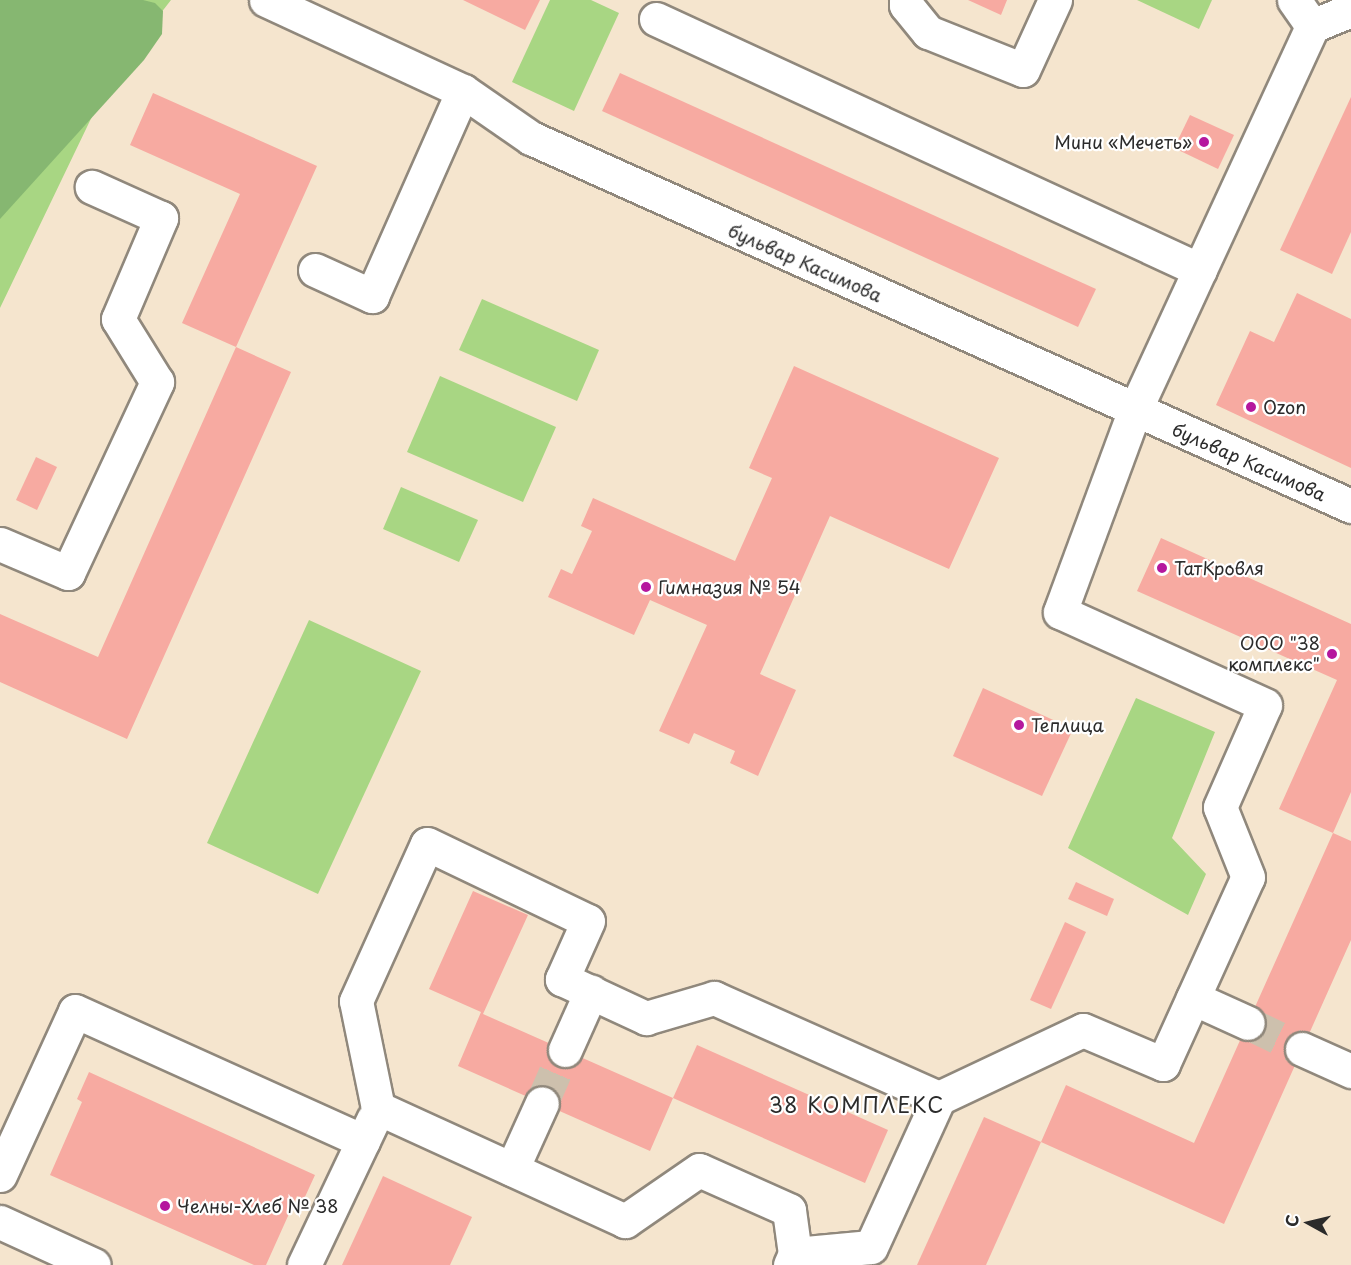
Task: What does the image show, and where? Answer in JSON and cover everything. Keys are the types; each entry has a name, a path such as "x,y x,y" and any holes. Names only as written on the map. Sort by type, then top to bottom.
{"street":[{"path":"906,0 906,5 928,32 1023,70 1055,0"},
{"name":"бульвар Касимова","path":"268,1 463,91 531,138 1134,412 1351,506"},
{"path":"378,1108 625,1221 699,1170 789,1210 793,1260 871,1247 939,1098 1083,1030 1164,1064 1248,877 1220,807 1265,705 1060,612 1134,412 1200,270 1303,13 1351,10"},
{"path":"656,19 1200,270"},
{"path":"315,270 372,296 463,91"},
{"path":"0,544 68,573 157,382 118,319 161,218 92,187"},
{"path":"304,1265 378,1108 356,1000 427,844 588,921 562,979 646,1018 714,998 939,1098"},
{"path":"565,1050 591,992"},
{"path":"1193,998 1248,1023"},
{"path":"0,1175 75,1011 363,1141"},
{"path":"1302,1049 1351,1071"},
{"path":"512,1169 542,1103"},
{"path":"0,1222 94,1265"}],"green space":[{"path":"0,0 171,0 111,77 0,308"},
{"path":"0,0 143,0 155,3 163,11 162,34 144,60 0,219"},
{"path":"550,0 591,0 619,13 574,111 512,82"},
{"path":"1137,0 1212,0 1199,29"},
{"path":"482,299 599,350 577,401 459,350"},
{"path":"440,376 556,427 523,502 407,452"},
{"path":"401,487 478,520 459,562 383,529"},
{"path":"309,620 421,671 318,894 207,843"},
{"path":"1136,698 1215,732 1172,838 1206,874 1188,915 1068,848"}],"building":[{"path":"463,0 540,0 525,30"},
{"path":"968,0 1007,0 1001,15"},
{"path":"620,73 1096,289 1078,327 602,111"},
{"path":"153,93 317,166 236,347 182,323 240,194 130,145"},
{"path":"1351,97 1351,232 1332,274 1280,250"},
{"name":"Мини «Мечеть»","path":"1190,115 1234,135 1218,169 1174,148"},
{"path":"1297,293 1351,319 1351,468 1216,405 1250,331 1274,342"},
{"path":"236,347 291,372 127,739 0,682 0,614 98,657"},
{"path":"794,366 999,458 949,569 830,516 760,674 796,690 758,776 730,763 735,751 694,733 689,744 659,731 707,625 650,600 634,635 548,597 561,569 572,574 592,531 581,526 593,498 735,561 772,478 749,468"},
{"path":"36,457 57,467 37,510 16,500"},
{"path":"1161,538 1351,624 1351,792 1333,833 1279,809 1337,680 1137,591"},
{"path":"983,688 1073,729 1042,796 953,756"},
{"path":"1333,833 1351,841 1351,940 1224,1224 1041,1142 1066,1085 1194,1143"},
{"path":"1076,882 1114,899 1107,916 1068,899"},
{"path":"473,891 528,915 483,1014 673,1098 650,1151 458,1066 481,1012 429,989"},
{"path":"1065,922 1086,932 1051,1009 1030,1000"},
{"path":"697,1045 888,1130 865,1183 673,1098"},
{"path":"89,1072 315,1175 304,1199 297,1196 266,1265 254,1265 50,1175 82,1102 77,1099"},
{"path":"984,1117 1041,1142 986,1265 917,1265"},
{"path":"383,1176 472,1217 450,1265 342,1265"}],"tunnel":[{"path":"1248,1023 1302,1049"},
{"path":"542,1103 565,1050"}],"place":[{"name":"Мини «Мечеть»","path":"1204,142"},
{"name":"Ozon","path":"1251,407"},
{"name":"ТатКровля","path":"1162,568"},
{"name":"Гимназия № 54","path":"646,587"},
{"name":"ООО \"38 комплекс\"","path":"1332,654"},
{"name":"Теплица","path":"1019,725"},
{"name":"Челны-Хлеб № 38","path":"165,1206"}],"district":[{"name":"38 КОМПЛЕКС","path":"857,1104"}]}
